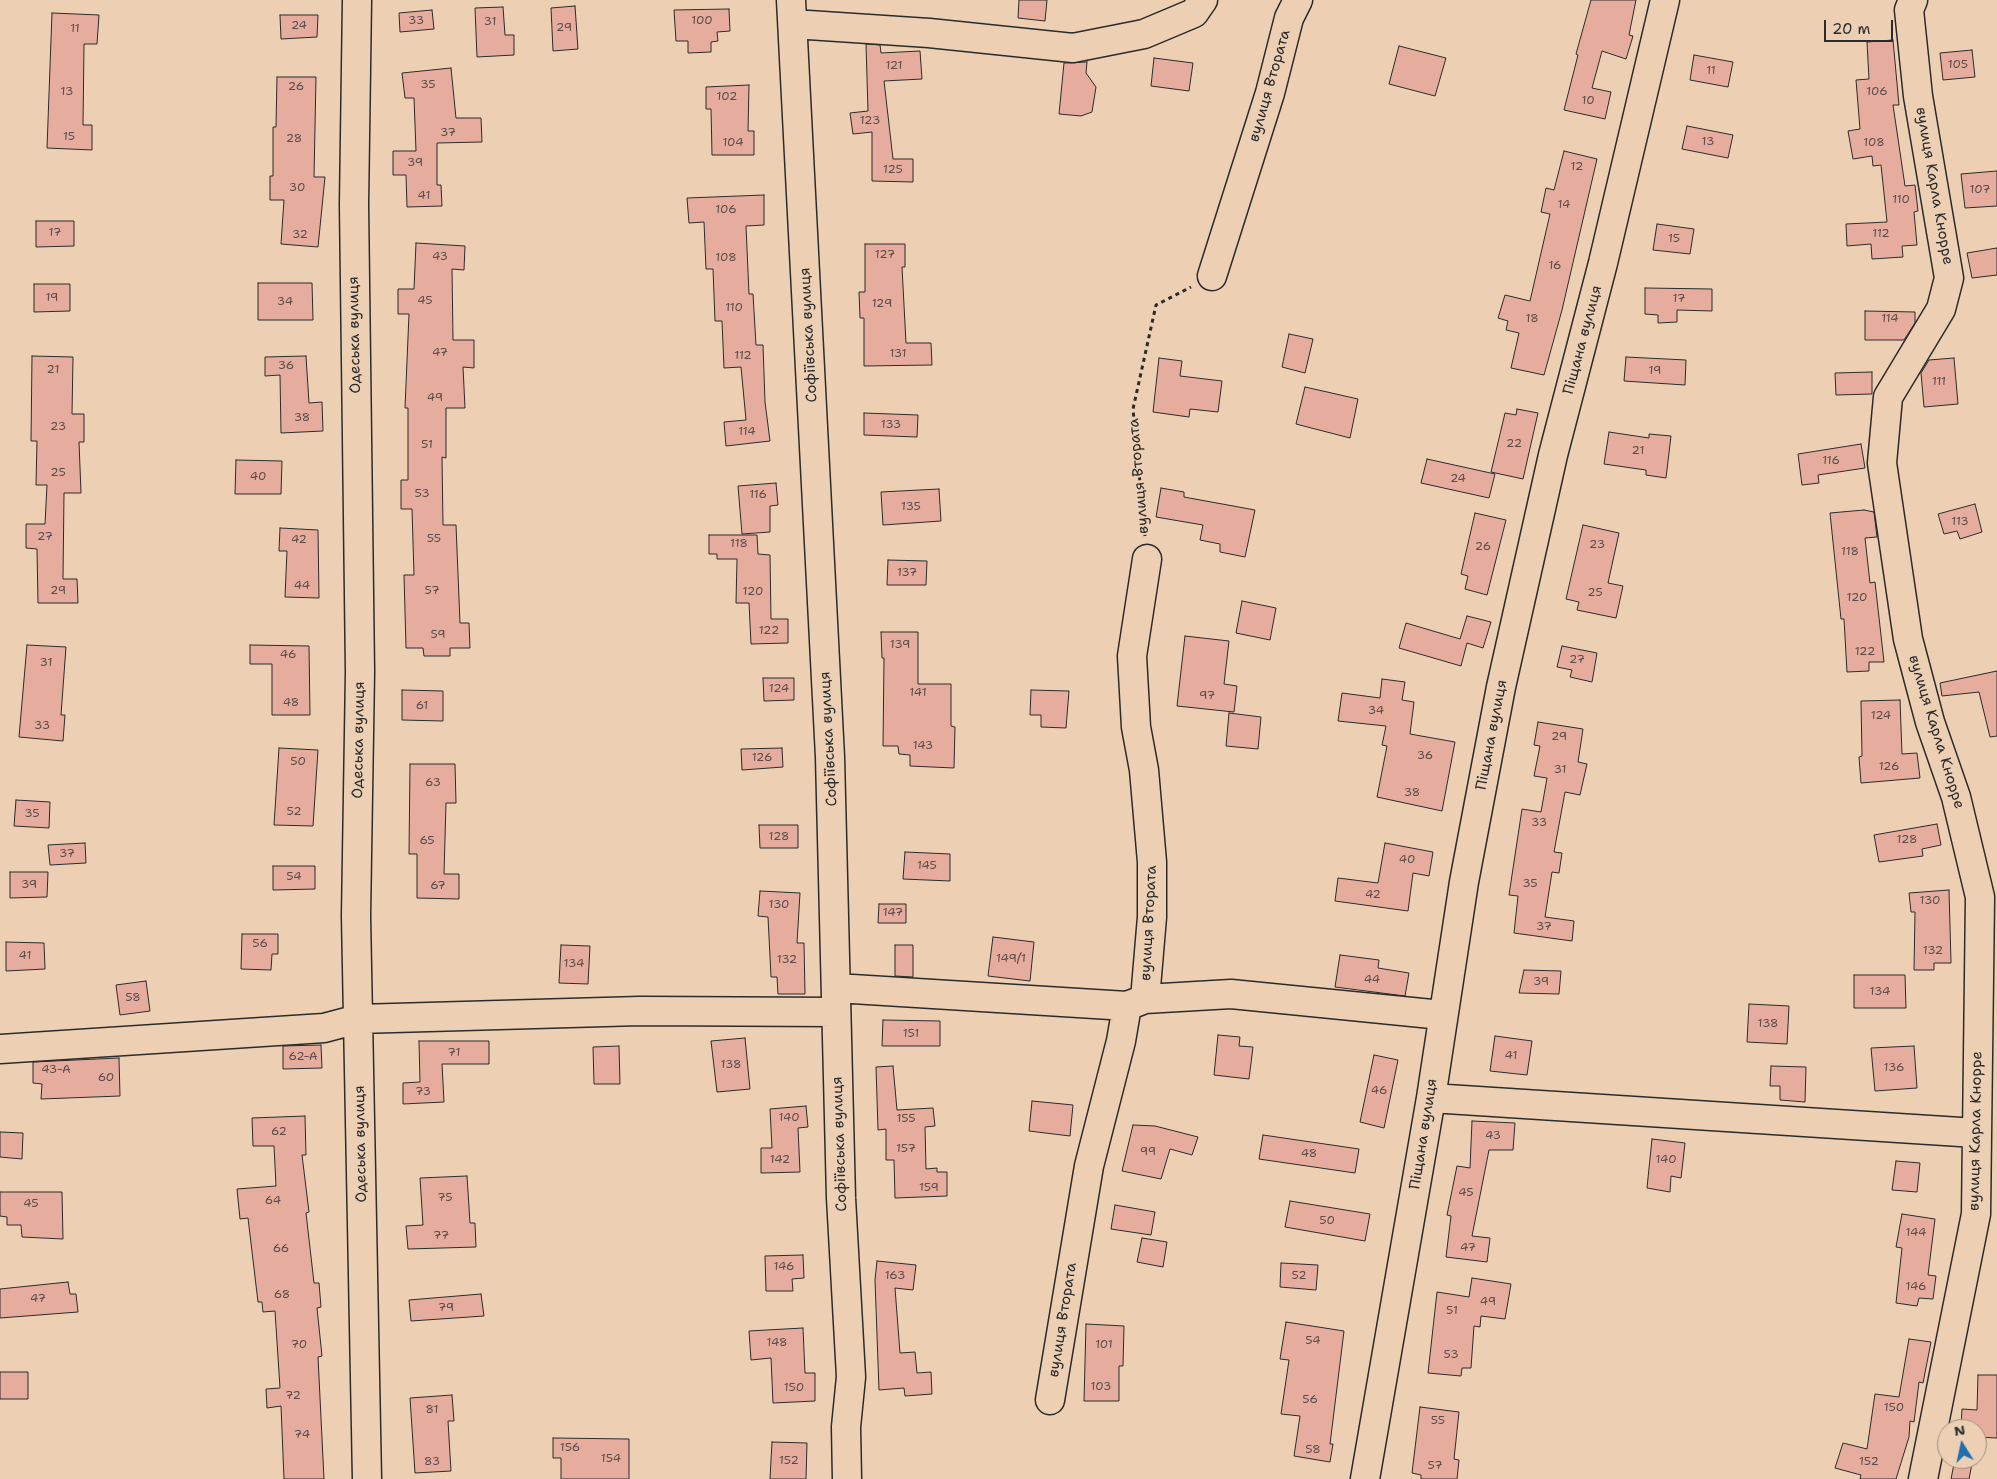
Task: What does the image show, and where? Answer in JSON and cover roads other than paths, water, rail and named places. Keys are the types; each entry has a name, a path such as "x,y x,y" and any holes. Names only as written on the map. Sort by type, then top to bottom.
{"street":[{"name":"Одеська вулиця","path":"357,0 354,204 360,672 356,916 367,1479"},
{"path":"792,12 929,33 1073,48 1144,34 1194,13 1203,0"},
{"name":"вулиця Втората","path":"1212,276 1270,93 1289,18 1298,0"},
{"name":"Піщана вулиця","path":"1365,1479 1431,1098 1442,1015 1464,882 1501,687 1553,455 1601,273 1666,0"},
{"name":"вулиця Карла Кнорре","path":"1905,3 1918,96 1949,278 1942,309 1888,397 1882,463 1908,639 1930,722 1956,797 1980,897 1976,1214 1923,1479"},
{"name":"Софіївська вулиця","path":"792,12 830,757 842,1208 851,1377 846,1427 847,1479"},
{"name":"вулиця Втората","path":"1050,1400 1089,1166 1121,1041 1136,1002 1152,917 1152,862 1144,770 1136,727 1132,656 1147,559"},
{"path":"0,1049 324,1028 358,1019 640,1011 836,1000 1136,1002 1231,994 1442,1015"},
{"path":"1431,1098 1976,1133"}]}
